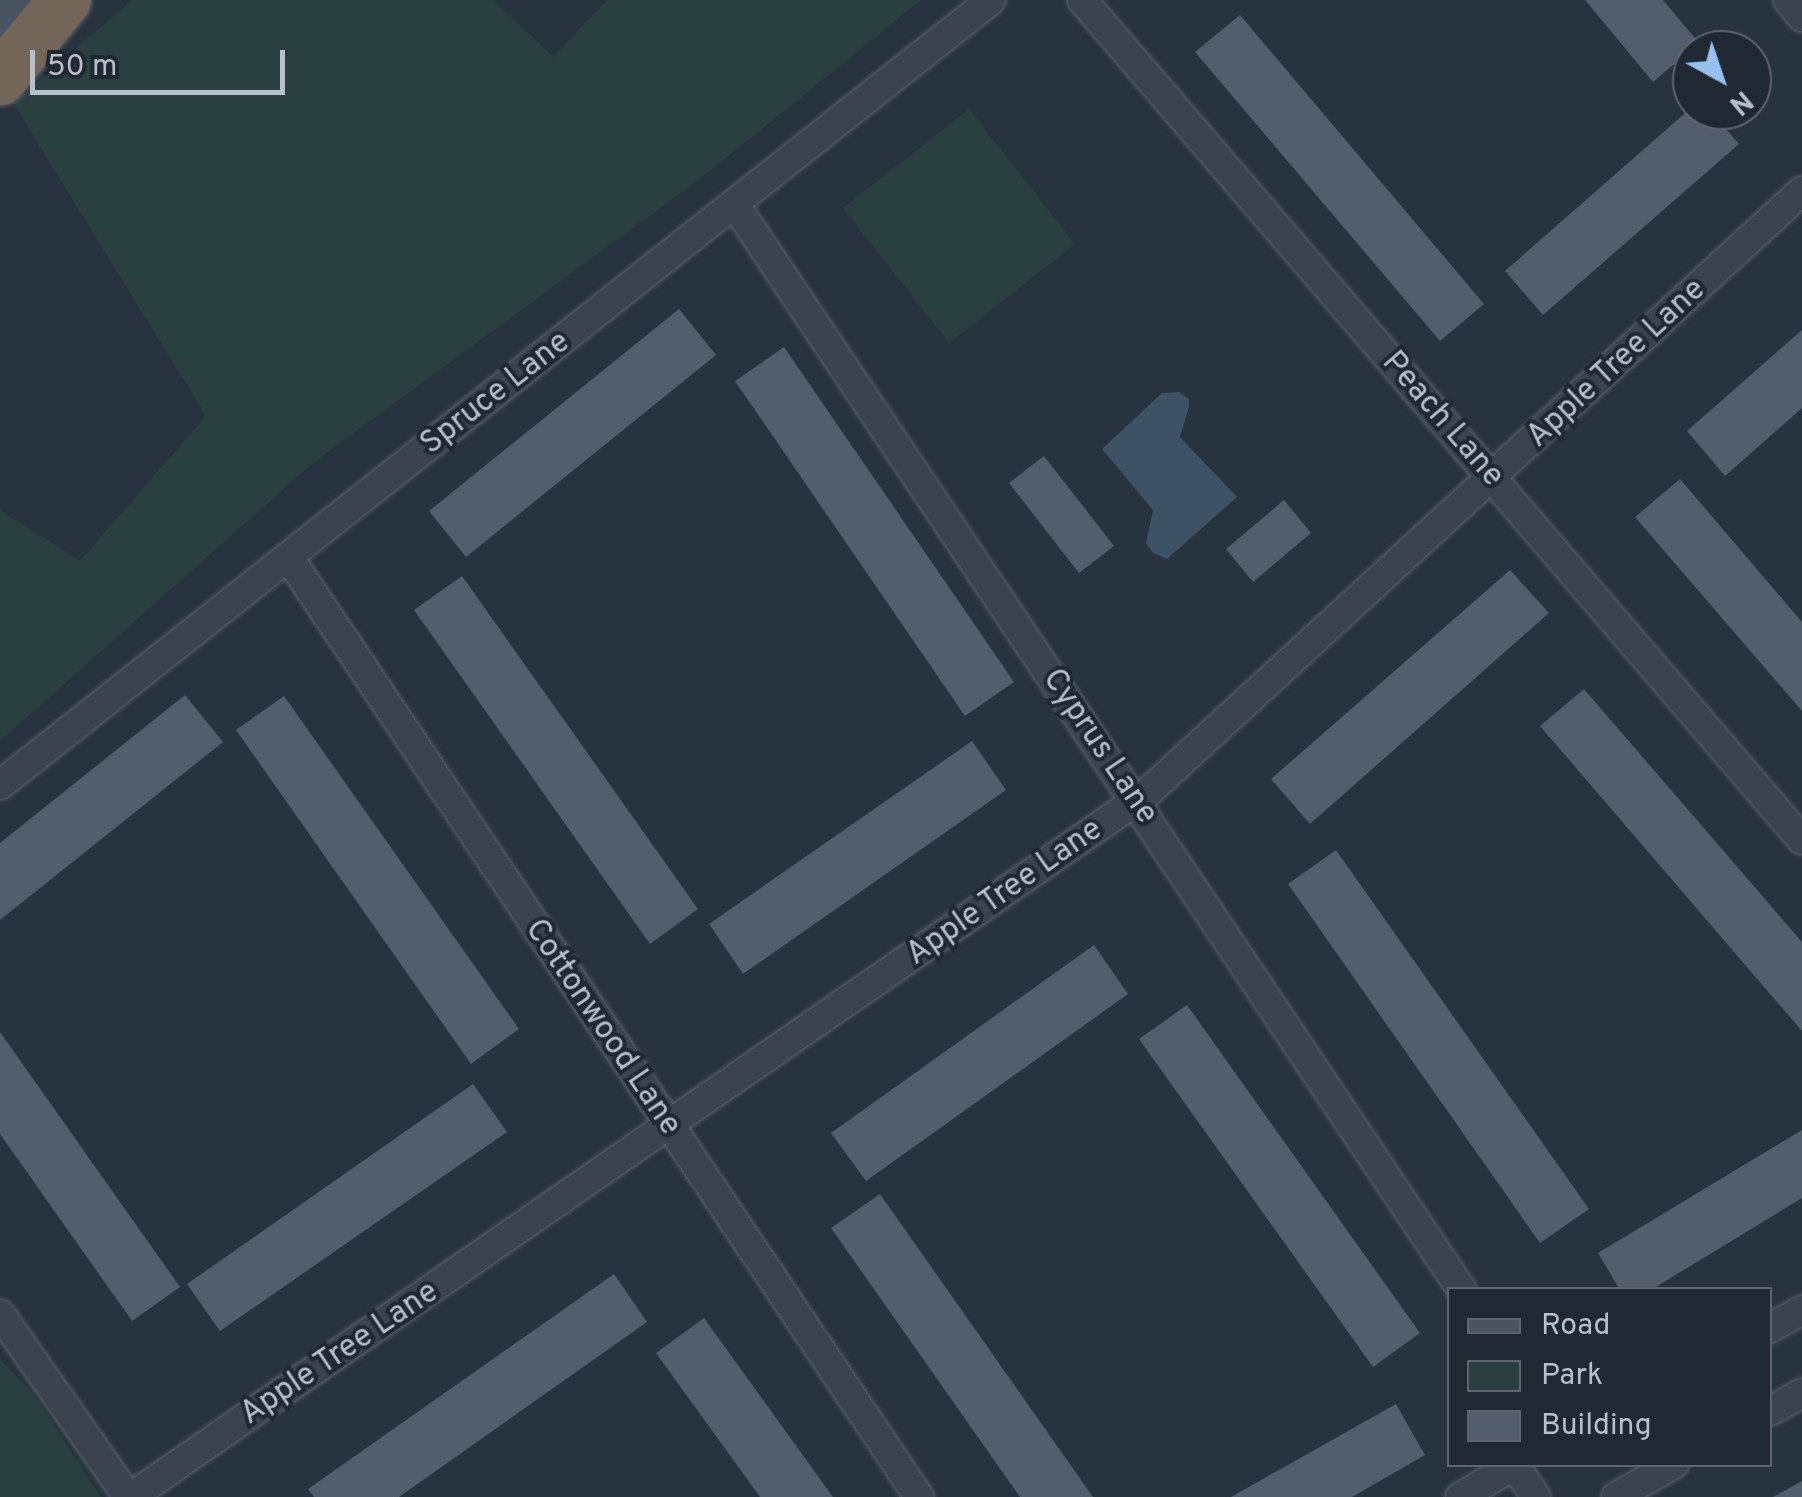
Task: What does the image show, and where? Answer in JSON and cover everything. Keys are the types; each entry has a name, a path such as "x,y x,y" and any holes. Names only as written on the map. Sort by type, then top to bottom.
{"highway":[{"path":"0,79 65,0"}],"main road":[{"path":"0,25 16,0"}],"street":[{"name":"Spruce Lane","path":"0,786 990,0"},
{"name":"Peach Lane","path":"1082,0 1802,840"},
{"path":"1788,0 1802,17"},
{"name":"Apple Tree Lane","path":"130,1497 669,1128 1135,802 1493,480 1802,191"},
{"name":"Cyprus Lane","path":"736,205 1460,1287"},
{"name":"Cottonwood Lane","path":"289,558 919,1497"},
{"path":"1772,1327 1802,1310"},
{"path":"0,1314 130,1497"},
{"path":"1772,1410 1802,1393"},
{"path":"1460,1497 1512,1467"},
{"path":"1517,1467 1536,1497"},
{"path":"1616,1497 1669,1467"}],"green space":[{"path":"132,0 494,0 553,57 607,0 921,0 701,178 314,462 0,741 0,510 80,561 206,416 13,103"},
{"path":"969,109 1075,244 949,343 843,208"},
{"path":"0,1359 34,1395 101,1497 0,1497"}],"water":[{"path":"1179,392 1189,399 1180,437 1237,497 1167,559 1153,553 1146,543 1153,510 1102,449 1162,393"}],"building":[{"path":"1585,0 1663,0 1688,30 1672,30 1672,66 1653,82"},
{"path":"1240,15 1484,304 1440,341 1195,52"},
{"path":"1672,125 1672,130 1727,130 1739,144 1543,315 1505,271"},
{"path":"679,309 716,355 466,557 429,511"},
{"path":"1802,330 1802,408 1725,476 1687,431"},
{"path":"784,347 1014,682 965,716 735,381"},
{"path":"1044,456 1114,546 1079,573 1009,483"},
{"path":"1680,479 1802,622 1802,711 1635,517"},
{"path":"1284,500 1311,533 1253,582 1226,549"},
{"path":"1510,570 1549,613 1310,824 1271,779"},
{"path":"462,576 698,909 650,944 414,610"},
{"path":"1584,689 1802,942 1802,1031 1540,726"},
{"path":"185,695 223,742 0,920 0,843"},
{"path":"284,696 519,1029 471,1064 236,730"},
{"path":"972,741 1006,790 743,974 709,924"},
{"path":"1336,850 1589,1209 1540,1243 1288,884"},
{"path":"1094,945 1128,994 866,1181 831,1133"},
{"path":"1187,1005 1420,1333 1373,1367 1139,1039"},
{"path":"0,1032 180,1287 132,1321 0,1134"},
{"path":"473,1084 507,1132 220,1331 187,1284"},
{"path":"1802,1130 1802,1198 1656,1287 1618,1287 1598,1253"},
{"path":"880,1194 1093,1497 1020,1497 831,1228"},
{"path":"614,1274 647,1322 399,1497 314,1497 308,1489"},
{"path":"704,1318 833,1497 760,1497 656,1353"},
{"path":"1396,1404 1425,1455 1352,1497 1231,1497"},
{"path":"1802,1481 1802,1497 1773,1497"}]}
